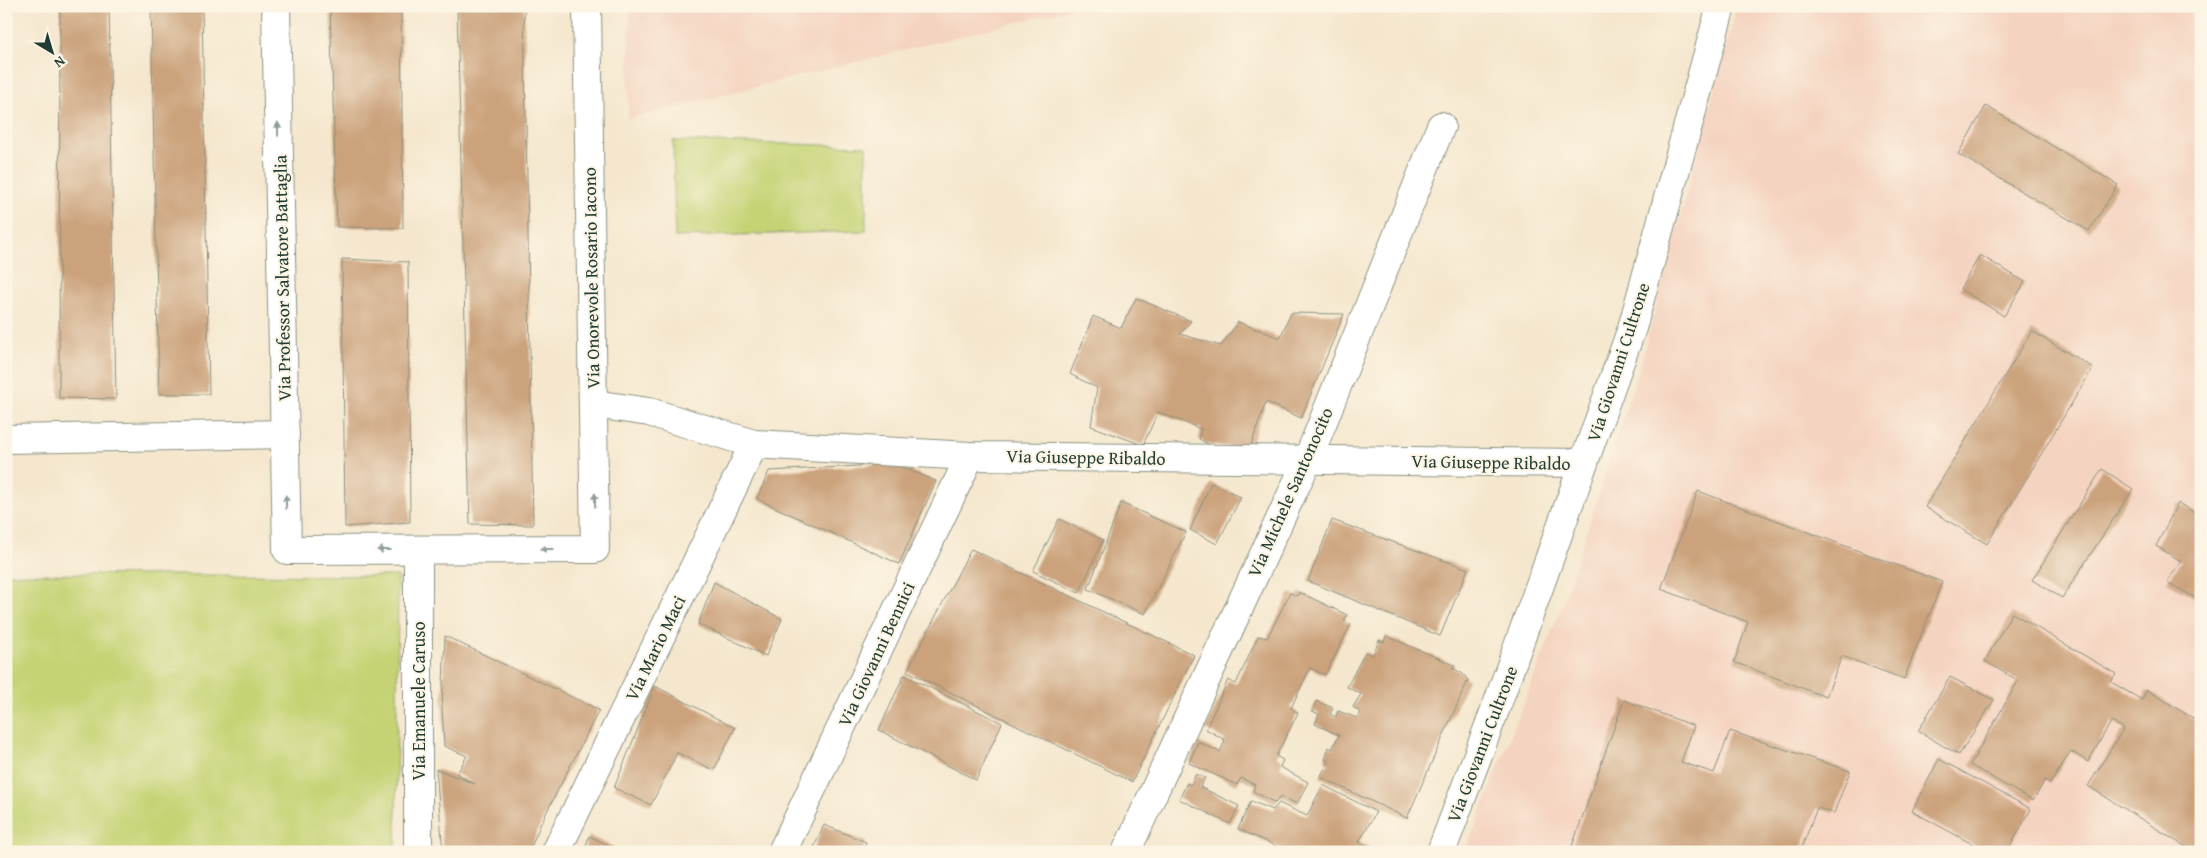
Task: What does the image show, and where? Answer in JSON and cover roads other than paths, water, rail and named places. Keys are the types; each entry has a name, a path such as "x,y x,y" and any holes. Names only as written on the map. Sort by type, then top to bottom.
{"street":[{"name":"Via Professor Salvatore Battaglia","path":"276,6 287,550 418,550"},
{"name":"Via Onorevole Rosario Iacono","path":"418,550 595,549 587,6"},
{"name":"Via Giovanni Cultrone","path":"1441,852 1502,693 1632,328 1721,6"},
{"name":"Via Michele Santonocito","path":"1126,852 1308,459 1441,126"},
{"name":"Via Giuseppe Ribaldo","path":"594,404 649,412 754,444 970,456 1584,463"},
{"path":"6,439 285,434"},
{"name":"Via Mario Maci","path":"556,852 754,444"},
{"name":"Via Giovanni Bennici","path":"782,852 970,456"},
{"name":"Via Emanuele Caruso","path":"418,550 418,843 420,852"}]}
